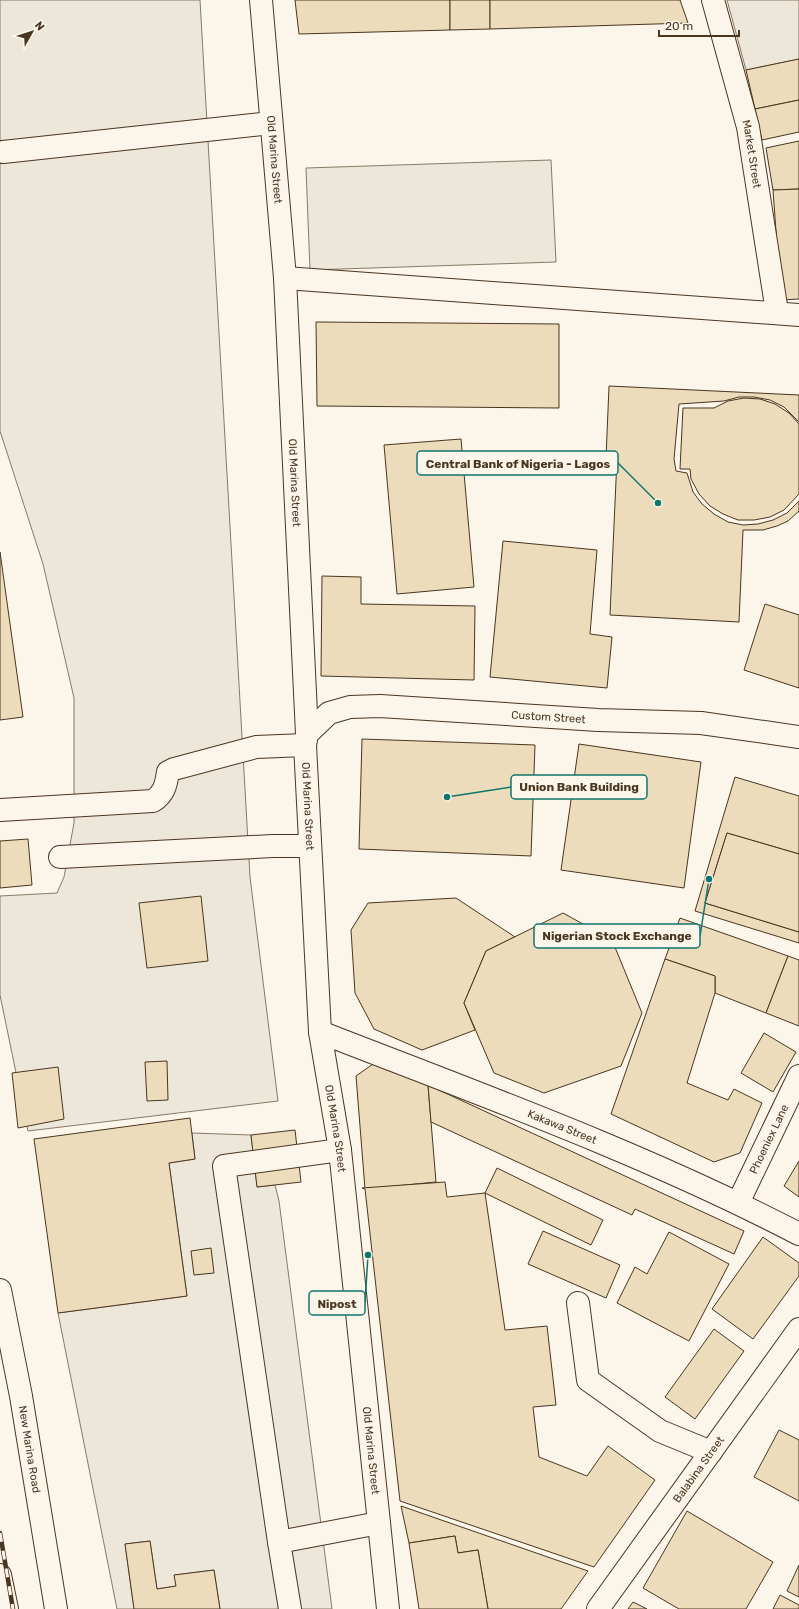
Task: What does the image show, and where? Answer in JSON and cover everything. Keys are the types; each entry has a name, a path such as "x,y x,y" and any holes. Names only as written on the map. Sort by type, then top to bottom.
{"main road":[{"name":"Old Marina Street","path":"262,0 285,278 306,739 309,846 320,1032 340,1150 388,1609"},
{"name":"Market Street","path":"713,0 748,127 777,312"},
{"path":"3,152 271,123"},
{"path":"285,278 777,312 799,315"},
{"name":"Custom Street","path":"306,739 329,713 350,707 380,706 598,720 701,723 799,737"},
{"path":"0,810 153,801 160,796 165,786 168,772 174,769 256,747 306,739"},
{"path":"60,857 272,846 309,846"},
{"name":"Kakawa Street","path":"320,1032 550,1121 738,1203 799,1234"},
{"name":"Phoeniex Lane","path":"738,1203 799,1076"},
{"path":"290,1609 224,1166 340,1150"},
{"name":"New Marina Road","path":"0,1290 21,1396 56,1609"},
{"path":"578,1303 588,1380 660,1431 711,1452"},
{"name":"Balabina Street","path":"598,1609 799,1329"},
{"path":"279,1542 379,1523"},
{"path":"0,1575 7,1609"}],"shaded area":[{"path":"0,0 200,0 250,877 278,1101 28,1131 0,995 0,896 57,893 64,877 74,823 74,698 43,564 0,431"},
{"path":"727,0 799,0 799,59 746,70"},
{"path":"551,160 556,262 310,270 306,168"},
{"path":"192,1133 251,1135 257,1187 275,1185 279,1201 332,1609 220,1609 214,1570 175,1575 176,1586 157,1589 150,1541 125,1544 134,1609 117,1609 58,1313 187,1296 169,1163 195,1159"}],"building":[{"path":"295,0 450,0 450,30 299,34"},
{"path":"450,0 490,0 490,29 450,30"},
{"path":"490,0 680,0 688,23 490,29"},
{"path":"799,59 799,100 755,109 746,70"},
{"path":"799,100 799,132 762,140 755,109"},
{"path":"799,141 799,189 773,190 766,148"},
{"path":"799,189 799,299 781,300 773,190"},
{"path":"316,322 559,324 559,408 317,406"},
{"path":"609,386 799,395 799,422 784,407 770,400 754,397 739,397 724,401 679,404 674,459 676,471 687,473 693,492 702,504 714,514 728,522 743,525 758,524 773,520 787,513 799,501 799,511 788,521 763,530 743,530 739,622 610,615 617,458 606,458"},
{"path":"744,398 760,399 775,404 789,413 799,424 799,494 784,510 770,517 754,520 738,520 723,514 710,506 699,494 691,479 690,469 680,469 683,408 714,408 728,401"},
{"path":"461,439 474,587 397,594 384,445"},
{"path":"503,541 597,550 590,634 612,637 607,688 490,677"},
{"path":"0,552 23,717 0,720"},
{"path":"322,576 361,577 361,604 475,606 474,680 321,676"},
{"path":"765,604 799,615 799,688 744,670"},
{"path":"362,739 535,745 531,856 359,849"},
{"path":"579,744 701,762 684,888 561,870"},
{"path":"735,777 799,796 799,854 727,833 705,903 799,932 799,943 695,911"},
{"path":"727,833 799,854 799,932 705,903"},
{"path":"28,839 32,885 0,888 0,841"},
{"path":"201,896 208,961 147,968 139,903"},
{"path":"456,898 515,937 486,951 464,1003 475,1030 422,1050 374,1029 355,993 351,930 368,903"},
{"path":"563,913 612,940 642,1013 621,1066 544,1093 494,1073 464,1003 486,951"},
{"path":"680,918 788,956 766,1013 715,993 715,976 665,959"},
{"path":"788,956 799,960 799,1026 766,1013"},
{"path":"665,959 715,976 715,993 687,1083 728,1100 734,1089 762,1103 740,1153 714,1162 611,1114"},
{"path":"764,1033 796,1052 773,1092 741,1073"},
{"path":"167,1061 168,1100 147,1101 145,1062"},
{"path":"373,1064 428,1085 436,1182 365,1189 356,1076"},
{"path":"58,1067 64,1119 18,1128 12,1073"},
{"path":"428,1085 744,1231 734,1254 635,1209 632,1215 431,1122"},
{"path":"190,1118 195,1159 169,1163 187,1296 58,1313 34,1139"},
{"path":"295,1130 301,1182 257,1187 251,1135"},
{"path":"799,1161 799,1197 784,1186"},
{"path":"497,1168 603,1220 591,1245 485,1193"},
{"path":"445,1182 447,1197 485,1193 505,1330 547,1326 556,1405 533,1407 539,1457 587,1476 608,1446 655,1480 594,1567 400,1501 365,1189 362,1188"},
{"path":"543,1231 620,1265 606,1298 528,1264"},
{"path":"669,1232 729,1264 689,1341 617,1303 635,1267 647,1274"},
{"path":"763,1237 799,1263 799,1276 753,1339 712,1309"},
{"path":"211,1248 214,1273 194,1275 191,1251"},
{"path":"714,1329 744,1351 695,1419 665,1397"},
{"path":"779,1430 799,1440 799,1501 754,1477"},
{"path":"401,1506 588,1571 561,1609 488,1609 478,1550 458,1553 455,1536 409,1543"},
{"path":"687,1511 773,1562 746,1609 679,1609 643,1588"},
{"path":"455,1536 458,1553 478,1550 488,1609 419,1609 409,1543"},
{"path":"150,1541 157,1589 176,1586 174,1575 214,1570 220,1609 134,1609 125,1544"},
{"path":"799,1565 799,1597 787,1591"},
{"path":"780,1595 799,1605 799,1609 773,1609"},
{"path":"633,1602 647,1609 628,1609"}],"railway":[{"path":"0,1533 13,1609"}],"place":[{"name":"Central Bank of Nigeria - Lagos","path":"658,503"},
{"name":"Union Bank Building","path":"447,797"},
{"name":"Nigerian Stock Exchange","path":"709,879"},
{"name":"Nipost","path":"368,1255"}]}
